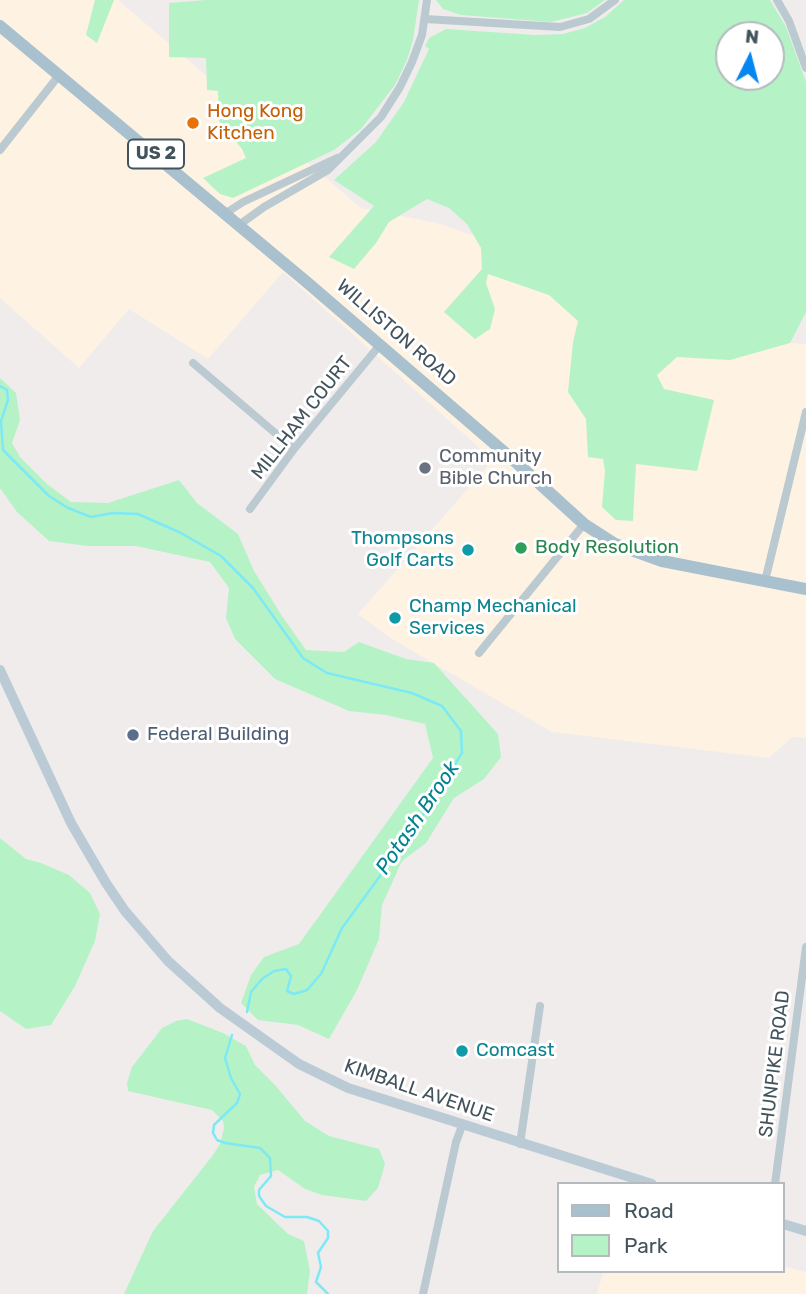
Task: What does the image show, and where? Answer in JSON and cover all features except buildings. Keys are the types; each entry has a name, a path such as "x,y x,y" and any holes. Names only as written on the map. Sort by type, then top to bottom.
{"main road":[{"name":"WILLISTON ROAD","path":"0,26 226,213 584,524 615,544 648,557 690,568 806,589"},
{"name":"KIMBALL AVENUE","path":"0,670 48,775 90,857 125,911 168,961 214,1004 299,1064 348,1088 645,1182"},
{"path":"785,1225 806,1231"}],"street":[{"path":"239,225 264,207 315,180 369,131 391,103 412,62 425,19 427,0"},
{"path":"425,19 560,27 589,19 615,0"},
{"path":"776,0 789,22 806,68"},
{"path":"0,150 60,74"},
{"path":"226,213 243,202 343,155"},
{"name":"MILLHAM COURT","path":"250,509 294,449 379,346"},
{"path":"193,363 294,449"},
{"path":"765,582 806,412"},
{"path":"479,653 584,524"},
{"name":"SHUNPIKE ROAD","path":"775,1182 806,947"},
{"path":"520,1144 540,1006"},
{"path":"423,1294 456,1142 462,1126"}],"shaded area":[{"path":"0,0 118,0 361,208 437,223 790,343 806,344 806,738 792,737 769,758 552,732 392,639 358,614 493,460 283,272 208,359 129,309 79,368 0,298"},
{"path":"785,1267 806,1272 806,1294 597,1294 603,1273 785,1273"}],"green space":[{"path":"95,0 114,0 97,43 86,35"},
{"path":"206,0 419,0 407,60 395,85 361,129 334,150 233,198 220,194 203,178 246,158 219,121 218,91 207,90 206,58 169,57 169,3"},
{"path":"436,0 605,0 587,13 551,22 461,15 443,9"},
{"path":"624,0 770,0 782,21 715,21 715,91 785,91 785,25 806,82 806,312 790,343 730,360 677,357 657,375 664,389 714,400 697,471 636,464 633,521 616,520 602,507 605,471 603,459 588,457 586,419 568,392 578,321 549,295 488,274 486,283 495,309 490,329 475,339 444,312 482,269 481,248 467,224 449,208 427,199 389,222 376,243 354,269 329,257 374,206 334,180 376,142 404,102 429,49 425,46 429,38 446,29 535,35 563,34 585,28 605,17"},
{"path":"0,378 16,393 20,420 12,443 20,457 47,484 71,502 108,503 179,480 197,503 238,534 254,571 306,650 344,652 359,642 406,659 434,663 498,734 501,757 484,779 454,798 426,843 402,861 382,905 379,939 357,990 329,1039 298,1025 258,1020 241,1003 251,975 264,957 299,944 433,758 425,724 386,715 349,711 275,679 235,639 226,618 229,588 210,562 136,546 88,546 49,541 17,512 0,488"},
{"path":"0,838 26,859 69,875 90,893 100,914 95,941 75,986 51,1025 26,1029 0,1011"},
{"path":"187,1019 223,1033 246,1046 255,1065 305,1121 329,1136 379,1149 385,1164 378,1188 366,1201 322,1195 305,1189 278,1170 260,1175 254,1187 257,1204 288,1234 304,1241 310,1271 307,1294 124,1294 153,1231 213,1155 220,1144 224,1128 223,1121 212,1110 128,1091 127,1083 132,1067 162,1028"}],"waterway":[{"name":"Potash Brook","path":"0,386 7,390 8,400 1,421 3,450 49,496 68,508 91,517 113,513 138,514 181,533 221,556 253,588 303,658 327,673 412,693 442,706 461,731 462,753 415,828 342,928 321,974 307,990 294,994 287,991 291,976 286,969 274,971 262,979 251,992 247,1012"},
{"name":"Potash Brook","path":"232,1035 225,1058 231,1078 240,1094 237,1103 214,1125 213,1133 217,1140 225,1143 260,1148 270,1158 271,1176 259,1190 259,1196 266,1206 285,1217 307,1217 319,1221 328,1231 328,1238 318,1253 321,1267 316,1282 328,1294"}],"place":[{"name":"Hong Kong Kitchen","path":"193,123"},
{"name":"Community Bible Church","path":"425,468"},
{"name":"Body Resolution","path":"521,548"},
{"name":"Thompsons Golf Carts","path":"468,550"},
{"name":"Champ Mechanical Services","path":"395,618"},
{"name":"Federal Building","path":"133,735"},
{"name":"Comcast","path":"462,1051"}]}
